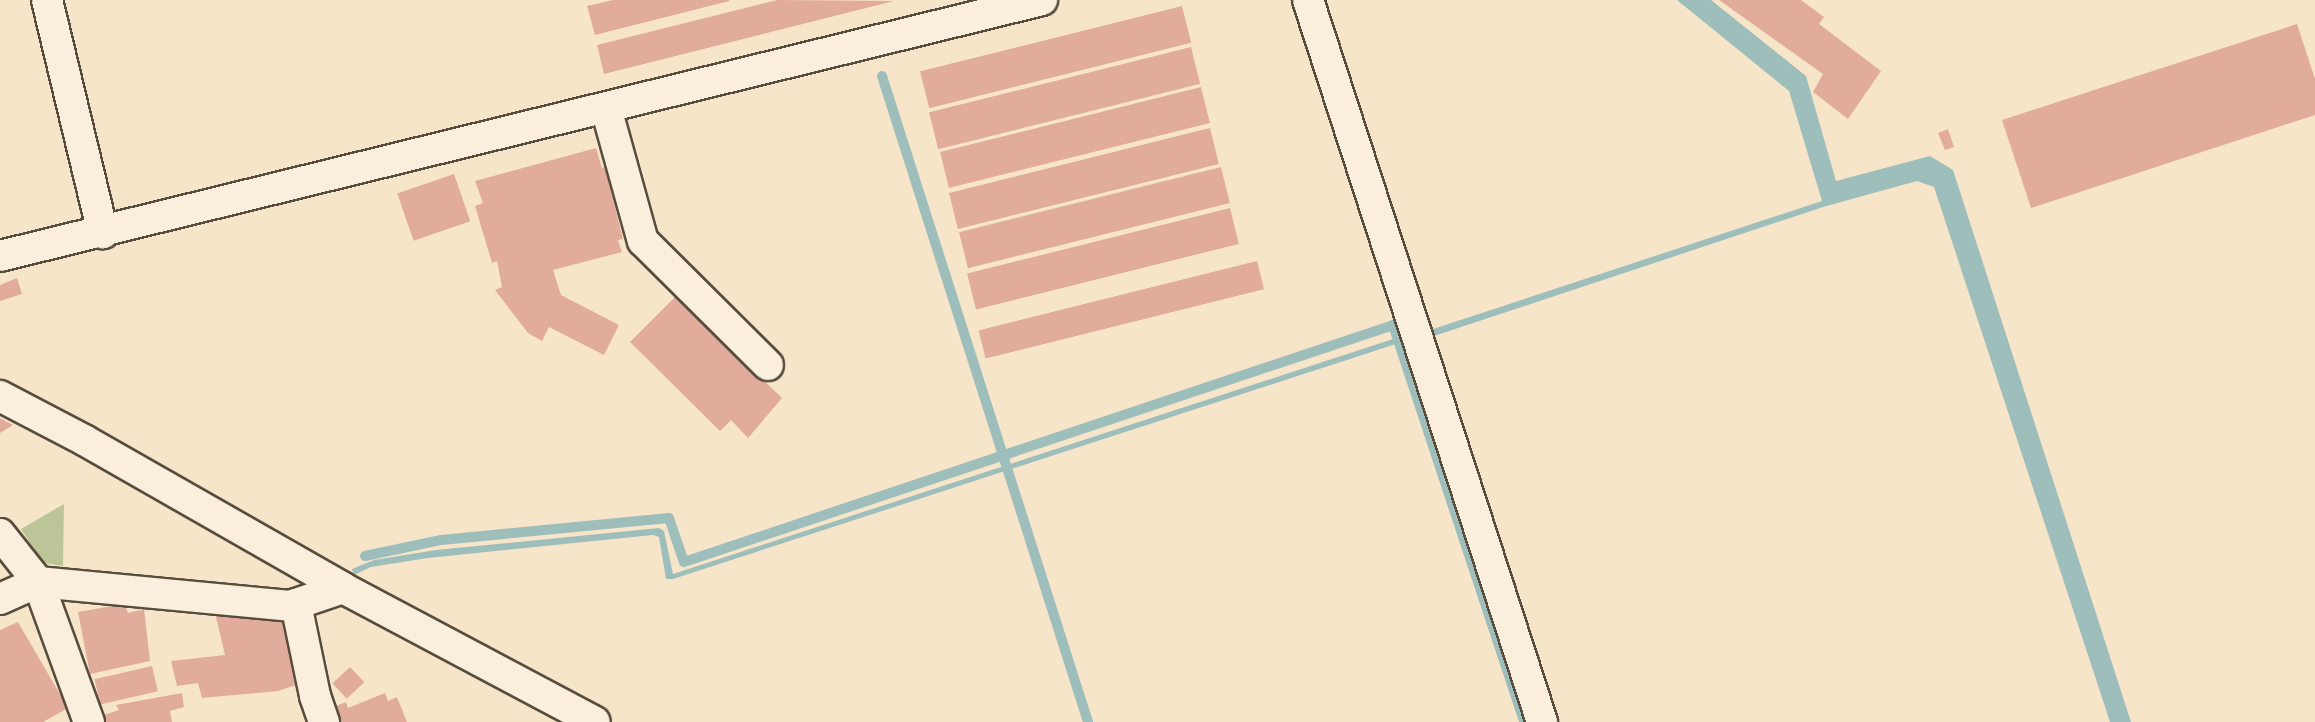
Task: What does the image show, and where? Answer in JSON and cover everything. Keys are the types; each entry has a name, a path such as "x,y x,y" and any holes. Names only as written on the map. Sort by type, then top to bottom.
{"street":[{"path":"47,0 103,233"},
{"path":"0,256 103,233 1042,0"},
{"path":"1308,0 1542,722"},
{"path":"606,108 643,241 768,365"},
{"path":"0,396 84,440 344,588 595,722"},
{"path":"0,534 38,582 89,722"},
{"path":"0,599 38,582 296,604 344,588"},
{"path":"296,604 315,696 324,722"}],"green space":[{"path":"64,504 63,566 43,563 21,529"}],"water":[{"path":"1677,0 1711,0 1806,76 1836,181 1930,156 1953,170 2131,722 2110,722 1934,187 1917,181 1823,207 1434,336 1433,329 1822,201 1789,91"},
{"path":"1393,339 1396,344 673,579 666,579 659,537 653,535 428,558 371,567 354,575 352,569 374,560 436,550 659,528 664,531 673,574"}],"building":[{"path":"613,0 729,1 595,35 587,6"},
{"path":"777,0 894,1 604,74 597,45"},
{"path":"1719,0 1801,0 1824,17 1819,24 1881,71 1848,119 1813,92 1823,74"},
{"path":"1182,6 1191,43 929,108 920,71"},
{"path":"2297,24 2315,79 2315,115 2031,208 2002,120"},
{"path":"1191,47 1200,84 938,149 929,112"},
{"path":"1201,87 1210,123 949,188 940,152"},
{"path":"1210,128 1219,164 958,229 949,193"},
{"path":"1948,129 1954,147 1945,150 1938,133"},
{"path":"596,148 602,168 605,167 623,239 618,240 622,252 553,270 561,295 619,325 604,355 549,327 542,341 528,333 495,290 502,287 497,261 492,263 475,206 483,203 475,181"},
{"path":"1221,167 1230,203 968,268 959,232"},
{"path":"454,174 470,221 414,241 397,194"},
{"path":"1230,208 1239,244 976,309 967,274"},
{"path":"1257,261 1264,289 986,359 979,330"},
{"path":"17,278 22,294 0,301 0,285"},
{"path":"676,296 782,398 748,438 731,420 720,431 630,342"},
{"path":"0,418 13,425 0,433"},
{"path":"124,604 128,613 144,609 150,661 90,674 78,612"},
{"path":"215,613 282,621 302,683 278,691 202,698 198,683 177,686 171,661 225,655"},
{"path":"18,622 68,708 43,722 0,722 0,630"},
{"path":"152,666 158,691 100,705 95,679"},
{"path":"350,667 364,682 347,699 332,683"},
{"path":"182,693 184,707 170,711 172,722 105,722 104,715 119,710 116,705"},
{"path":"385,693 388,701 397,697 407,722 336,722 331,708 346,702 348,708"}],"waterway":[{"path":"882,76 1088,722"},
{"path":"365,556 441,540 669,518 684,562 1393,325 1524,722"}]}
